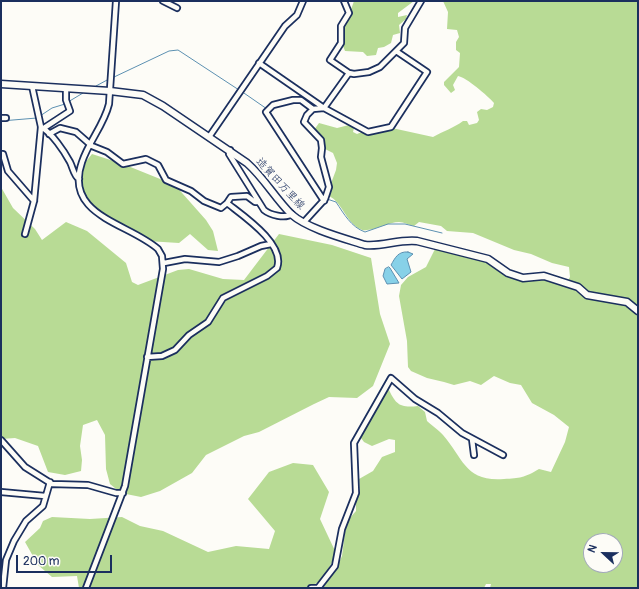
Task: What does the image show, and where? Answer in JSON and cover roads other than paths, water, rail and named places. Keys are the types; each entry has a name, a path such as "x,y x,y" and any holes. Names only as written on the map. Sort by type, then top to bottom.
{"main road":[{"name":"造賀田万里線","path":"1,84 135,93 151,99 230,150 257,172 292,214 304,222 365,245 382,245 407,240 417,241 488,259 508,273 523,278 544,276 578,287 587,295 627,302 638,311"}],"street":[{"path":"86,588 123,493 159,298 164,263 160,252 154,246 92,209 82,193 79,179 81,163 108,110 116,1"},
{"path":"209,137 285,26 297,15 303,1"},
{"path":"344,1 349,13 340,26 340,43 329,59 349,73 361,74 380,67 404,43 405,28 421,1"},
{"path":"167,2 177,8"},
{"path":"259,63 324,108 368,132 391,127 427,72 396,51"},
{"path":"304,222 324,201 329,187 321,157 321,140 304,122 307,115 313,109 324,108 349,73"},
{"path":"32,86 39,117 43,127 65,154 76,177 79,179"},
{"path":"25,234 34,201 38,141 43,127 70,111 67,102 66,88"},
{"path":"313,109 301,100 293,100 273,105 266,112 324,201"},
{"path":"49,134 60,128 71,129 90,145 107,152 123,164 143,158 151,161 158,165 166,180 191,191 204,201 221,208 231,197 244,196 258,202"},
{"path":"230,150 229,154 258,202 267,213 289,216 292,214"},
{"path":"1,154 4,154 8,171 34,201"},
{"path":"147,357 162,356 175,350 189,335 208,322 223,298 273,272 277,268 278,262 271,244 253,222 227,203"},
{"path":"164,263 185,258 219,262 271,244"},
{"path":"311,588 318,588 335,566 342,529 356,493 354,444 391,378 415,399 438,413 472,439 503,455"},
{"path":"472,439 474,455"},
{"path":"1,440 25,467 52,484 69,486 88,485 116,493 123,493"},
{"path":"3,588 6,560 18,531 30,517 37,513 43,506 50,482"},
{"path":"1,492 45,496"}],"water":[{"path":"408,252 413,254 407,259 411,272 402,279 391,265 399,254"},
{"path":"389,267 399,283 387,284 383,276 385,269"}],"waterway":[{"path":"112,78 169,51 178,50 239,90"},
{"path":"96,86 109,79"},
{"path":"241,91 267,109"},
{"path":"68,102 83,93"},
{"path":"40,116 52,108 65,104"},
{"path":"269,111 296,154"},
{"path":"1,121 37,118"},
{"path":"327,199 336,202 352,223 360,230 365,232 388,224 405,224 442,233"}]}
